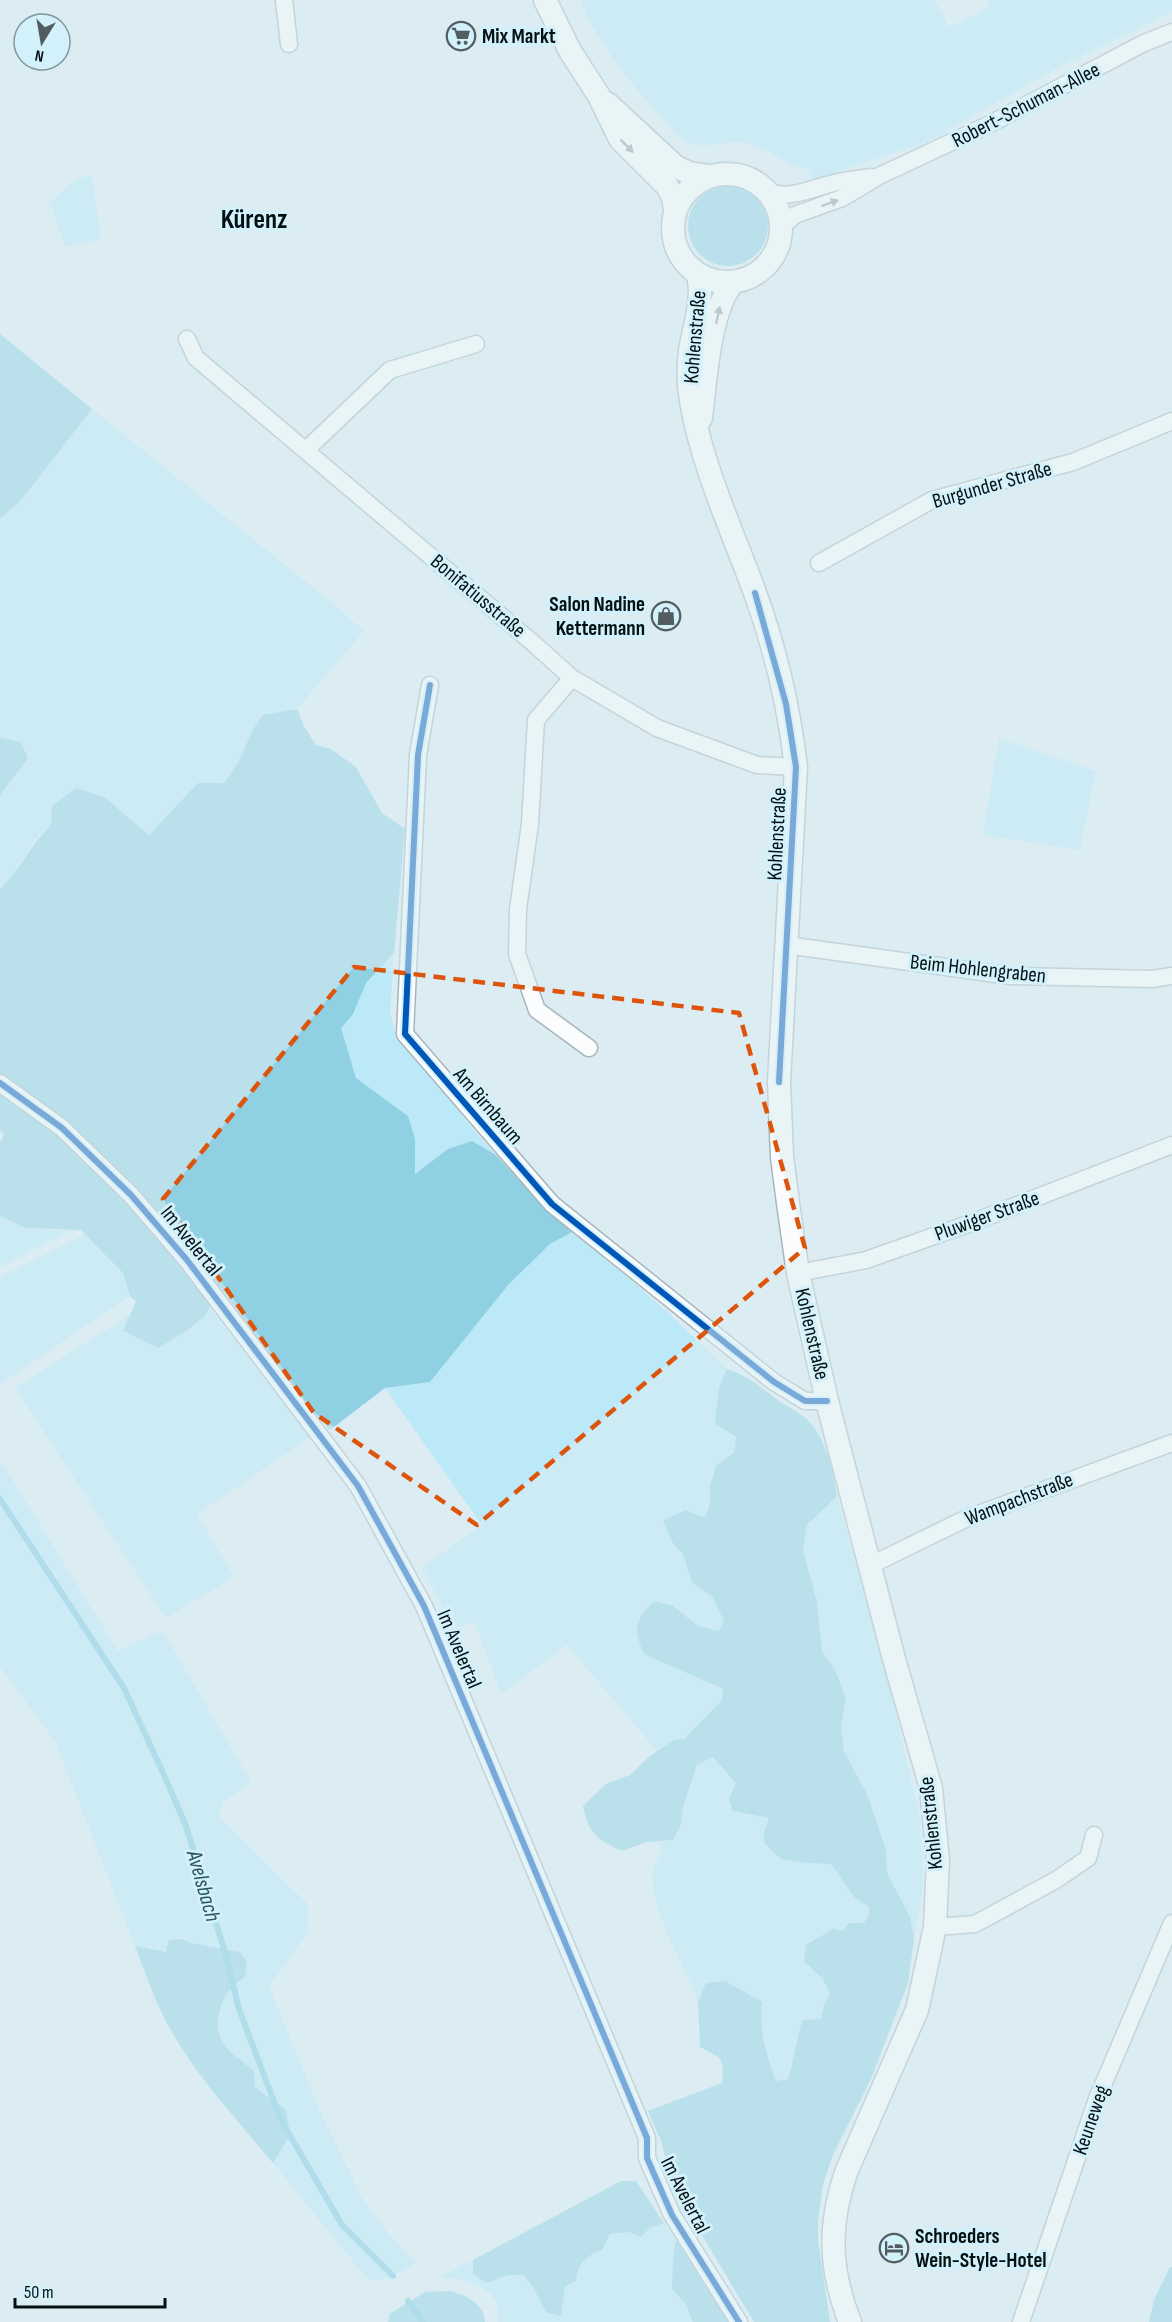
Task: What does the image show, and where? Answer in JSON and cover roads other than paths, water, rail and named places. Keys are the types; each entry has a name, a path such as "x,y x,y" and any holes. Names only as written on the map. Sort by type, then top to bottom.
{"main road":[{"name":"Kohlenstraße","path":"546,0 570,51 599,96 620,139 670,190 675,210 672,225 675,246 686,264 698,274 713,281 734,282 749,278 766,266 778,248 781,227"},
{"name":"Kohlenstraße","path":"599,96 676,167 690,174 741,175 755,182 767,192"},
{"path":"675,210 688,189 709,176"},
{"path":"767,192 777,208 781,227"},
{"name":"Kohlenstraße","path":"698,274 700,299 690,350 689,385 699,435 722,507 755,593 774,658 790,722 796,767 779,1082 783,1168 798,1273 827,1401 894,1659 932,1788 938,1860 935,1927 917,2010 846,2170 838,2196 833,2232 833,2256 839,2292 850,2322"},
{"name":"Kohlenstraße","path":"699,435 709,357 718,311 726,292 734,282"}],"street":[{"path":"284,0 289,44"},
{"name":"Robert-Schuman-Allee","path":"781,227 795,215 843,198 879,176 973,133 1144,44 1172,32"},
{"name":"Robert-Schuman-Allee","path":"767,192 777,195 794,194 837,182 879,176"},
{"name":"Bonifatiusstraße","path":"187,339 196,357 572,678 667,732 757,765 796,767"},
{"path":"306,450 390,370 476,344"},
{"name":"Burgunder Straße","path":"819,563 932,500 1073,462 1172,421"},
{"path":"572,678 536,720 530,824 518,909 517,954 537,1010 589,1048"},
{"name":"Am Birnbaum","path":"430,685 418,755 405,1034 552,1204 774,1382 806,1401 827,1401"},
{"name":"Beim Hohlengraben","path":"786,945 1011,976 1152,979 1172,976"},
{"name":"Im Avelertal","path":"0,1083 62,1128 131,1196 188,1260 358,1486 424,1605 647,2138 647,2158 672,2215 739,2322"},
{"name":"Pluwiger Straße","path":"798,1273 866,1260 971,1224 1172,1145"},
{"name":"Wampachstraße","path":"871,1565 965,1519 1172,1443"},
{"path":"935,1927 975,1924 1056,1880 1088,1858 1094,1835"},
{"name":"Keuneweg","path":"1021,2322 1097,2099 1172,1923"}],"waterway":[{"name":"Avelsbach","path":"0,1499 124,1688 164,1775 186,1826 225,1952 239,2009 281,2120 342,2225 393,2276"},
{"name":"Avelsbach","path":"408,2301 423,2322"}],"place":[{"name":"Mix Markt","path":"461,36"},
{"name":"Salon Nadine Kettermann","path":"666,616"},
{"name":"Schroeders Wein-Style-Hotel","path":"894,2248"}],"district":[{"name":"Kürenz","path":"254,220"}]}
